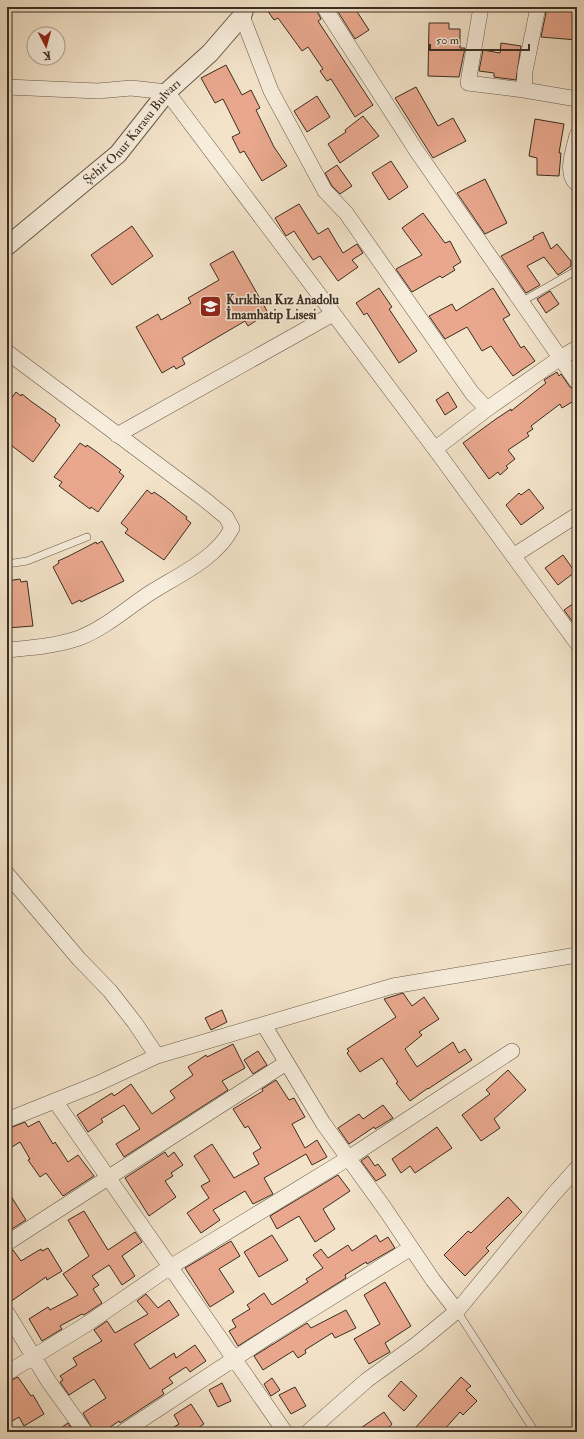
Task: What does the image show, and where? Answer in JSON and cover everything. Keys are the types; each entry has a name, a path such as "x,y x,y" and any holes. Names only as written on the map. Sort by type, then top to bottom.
{"street":[{"path":"324,7 416,150 577,382"},
{"path":"481,7 468,83 524,90 577,99"},
{"path":"524,90 538,7"},
{"path":"244,12 272,91 325,191 346,213 472,393 488,409"},
{"name":"Şehit Onur Karasu Bulvarı","path":"7,246 118,154 167,92 210,53 244,12"},
{"path":"7,87 98,91 131,88 167,92 435,449 577,643"},
{"path":"577,135 570,173 573,181 577,184"},
{"path":"117,435 333,314"},
{"path":"435,449 488,409 560,358 577,348"},
{"path":"7,352 226,517 232,528 227,538 190,571 148,594 113,619 82,637 67,642 7,650"},
{"path":"513,556 577,515"},
{"path":"7,874 79,959 110,991 135,1023 157,1056"},
{"path":"7,1120 97,1084 157,1056 393,986 577,954"},
{"path":"264,1025 286,1063 347,1159 385,1209 456,1311"},
{"path":"7,1373 87,1324 170,1266 347,1159 512,1051"},
{"path":"7,1243 286,1063"},
{"path":"55,1101 285,1432"},
{"path":"308,1432 367,1380 417,1344 456,1311 577,1168"},
{"path":"124,1432 235,1360 269,1336 411,1248"},
{"path":"7,1313 49,1382 85,1432"}],"lane":[{"path":"522,302 577,270"},
{"path":"7,564 27,561 87,537"},
{"path":"456,1311 535,1432"}],"building":[{"path":"265,7 315,7 321,19 318,21 373,105 355,117 331,79 327,81 320,71 323,69 308,47 302,51 278,18 274,20"},
{"path":"335,7 354,7 369,30 355,39"},
{"path":"547,8 577,12 577,40 541,37"},
{"path":"429,23 449,23 449,29 460,29 460,48 465,48 459,77 428,76"},
{"path":"501,43 521,46 516,80 494,77 494,73 479,71 483,50 500,53"},
{"path":"226,65 242,95 251,90 260,108 256,110 274,147 287,166 262,181 244,151 240,153 232,137 240,133 223,99 215,103 201,78"},
{"path":"416,87 438,126 453,118 466,141 433,158 395,98"},
{"path":"317,96 330,117 307,132 294,111"},
{"path":"363,116 379,136 340,163 328,144 346,132 345,130"},
{"path":"535,119 564,124 559,153 561,153 559,176 537,175 537,158 529,156"},
{"path":"391,161 408,187 389,200 372,173"},
{"path":"337,165 352,186 340,194 332,186 325,173"},
{"path":"485,179 507,223 485,234 457,193"},
{"path":"299,204 318,234 328,228 343,253 357,244 363,253 352,260 358,267 338,281 320,256 313,260 294,231 286,236 275,218"},
{"path":"423,213 445,243 450,241 461,262 453,267 455,270 442,278 440,276 412,292 396,269 422,255 402,228"},
{"path":"132,226 153,256 112,285 91,255"},
{"path":"543,232 551,249 557,244 571,261 571,266 558,275 544,257 527,266 540,285 526,293 501,256 534,239 533,237"},
{"name":"Kırıkhan Kız Anadolu İmamhatip Lisesi","path":"233,251 267,311 256,317 257,320 248,326 245,321 182,358 185,364 176,369 174,366 162,373 136,327 158,314 161,320 191,303 188,298 219,280 210,264"},
{"path":"379,288 392,307 389,309 417,351 399,363 367,313 364,315 356,303"},
{"path":"493,288 510,315 503,319 521,348 524,346 535,361 513,376 491,346 482,351 467,327 445,339 429,316 452,304 456,311"},
{"path":"550,291 559,304 546,313 537,299"},
{"path":"557,372 559,376 561,374 570,387 577,391 577,399 562,408 560,404 531,426 533,429 527,433 529,436 508,450 515,459 506,466 508,468 500,475 498,472 489,479 463,443 511,409 511,411 546,383 544,380"},
{"path":"16,392 21,396 22,394 56,419 55,421 60,425 33,462 7,442 7,404"},
{"path":"448,392 457,407 445,415 436,400"},
{"path":"80,443 86,447 87,445 121,470 119,472 124,476 98,512 91,507 90,509 59,486 62,482 54,477"},
{"path":"529,489 544,508 521,525 506,505 519,493 521,495"},
{"path":"147,490 152,494 154,492 164,499 187,517 186,519 191,523 164,560 125,533 128,529 121,523"},
{"path":"102,541 124,581 81,602 80,600 72,604 53,567 59,563 58,561 96,542 97,544"},
{"path":"563,555 575,572 558,585 545,568"},
{"path":"20,579 21,582 27,581 33,626 7,628 7,581"},
{"path":"577,601 577,628 564,610"},
{"path":"403,993 412,1006 424,997 439,1019 419,1032 422,1035 405,1049 417,1067 453,1042 459,1053 465,1049 472,1060 410,1101 396,1083 398,1082 382,1058 360,1072 347,1053 349,1051 347,1049 396,1017 384,999"},
{"path":"222,1010 227,1022 211,1030 205,1018"},
{"path":"233,1044 245,1068 222,1081 228,1090 124,1157 116,1144 140,1129 124,1105 101,1119 103,1122 88,1132 77,1115 112,1093 114,1096 131,1084 152,1114 175,1098 170,1091 193,1075 188,1067 206,1055 207,1057"},
{"path":"258,1051 267,1065 253,1074 244,1060"},
{"path":"508,1070 526,1090 494,1119 500,1128 481,1141 462,1115 490,1094 486,1090"},
{"path":"276,1080 289,1100 294,1098 305,1117 292,1124 305,1148 317,1140 327,1157 312,1165 306,1154 264,1178 273,1194 253,1204 245,1191 213,1210 220,1220 201,1233 187,1213 209,1198 201,1186 210,1181 194,1156 212,1144 234,1178 259,1164 253,1153 261,1148 248,1126 245,1128 233,1109 263,1091 262,1089"},
{"path":"383,1105 393,1118 375,1129 374,1127 349,1144 338,1128 359,1114 363,1119"},
{"path":"39,1121 53,1144 55,1142 68,1162 78,1155 94,1176 63,1196 46,1173 40,1177 28,1160 30,1159 20,1142 7,1150 7,1129 25,1122 28,1127"},
{"path":"437,1127 452,1148 415,1173 410,1166 401,1173 392,1159"},
{"path":"165,1152 168,1157 174,1152 183,1165 171,1173 173,1176 165,1181 176,1197 149,1216 125,1178"},
{"path":"368,1156 375,1166 378,1164 386,1175 376,1181 361,1161"},
{"path":"338,1175 350,1191 323,1209 335,1229 315,1242 299,1216 277,1229 270,1216"},
{"path":"7,1190 26,1220 7,1232"},
{"path":"508,1197 522,1212 486,1248 489,1251 465,1276 444,1255 468,1231 471,1233"},
{"path":"84,1211 108,1250 135,1232 142,1242 122,1256 135,1276 122,1285 109,1265 92,1276 99,1285 93,1289 102,1303 84,1315 82,1314 60,1326 62,1329 42,1341 29,1319 48,1307 50,1310 78,1295 63,1274 89,1256 68,1220"},
{"path":"272,1235 288,1260 259,1277 244,1252"},
{"path":"376,1235 380,1242 388,1237 395,1248 367,1264 366,1262 345,1275 346,1278 238,1346 229,1331 236,1327 232,1320 250,1309 247,1305 264,1293 272,1305 308,1282 306,1279 323,1268 313,1255 321,1249 328,1258 348,1245 352,1251"},
{"path":"231,1241 240,1256 219,1269 234,1292 210,1307 185,1268"},
{"path":"48,1248 62,1271 47,1280 46,1277 7,1304 7,1252 13,1250 21,1261 41,1249 42,1251"},
{"path":"385,1282 411,1326 385,1343 390,1352 369,1364 354,1339 380,1324 364,1295"},
{"path":"146,1294 158,1308 169,1300 179,1315 134,1344 150,1369 174,1353 176,1358 195,1345 206,1361 190,1372 186,1367 169,1378 173,1383 162,1390 164,1394 120,1423 119,1421 103,1432 94,1432 83,1413 106,1398 94,1379 69,1395 60,1382 63,1380 60,1376 77,1365 73,1358 102,1341 94,1330 107,1321 115,1333 148,1314 137,1301"},
{"path":"346,1310 356,1328 335,1338 332,1333 305,1350 306,1353 298,1358 293,1351 263,1370 254,1356 307,1323 311,1328"},
{"path":"18,1377 31,1396 33,1395 44,1414 24,1426 19,1417 7,1424 7,1382"},
{"path":"461,1377 471,1386 466,1390 477,1401 463,1415 460,1412 442,1432 421,1432 416,1427"},
{"path":"272,1378 280,1390 271,1396 264,1384"},
{"path":"401,1381 417,1396 404,1411 388,1396"},
{"path":"222,1383 231,1401 218,1407 209,1390"},
{"path":"295,1387 306,1406 291,1414 279,1395"},
{"path":"191,1404 204,1424 192,1432 166,1432 179,1424 174,1415"},
{"path":"384,1412 392,1424 385,1432 355,1432"},
{"path":"68,1423 74,1432 55,1432"}],"place":[{"name":"Kırıkhan Kız Anadolu İmamhatip Lisesi","path":"211,307"}]}
